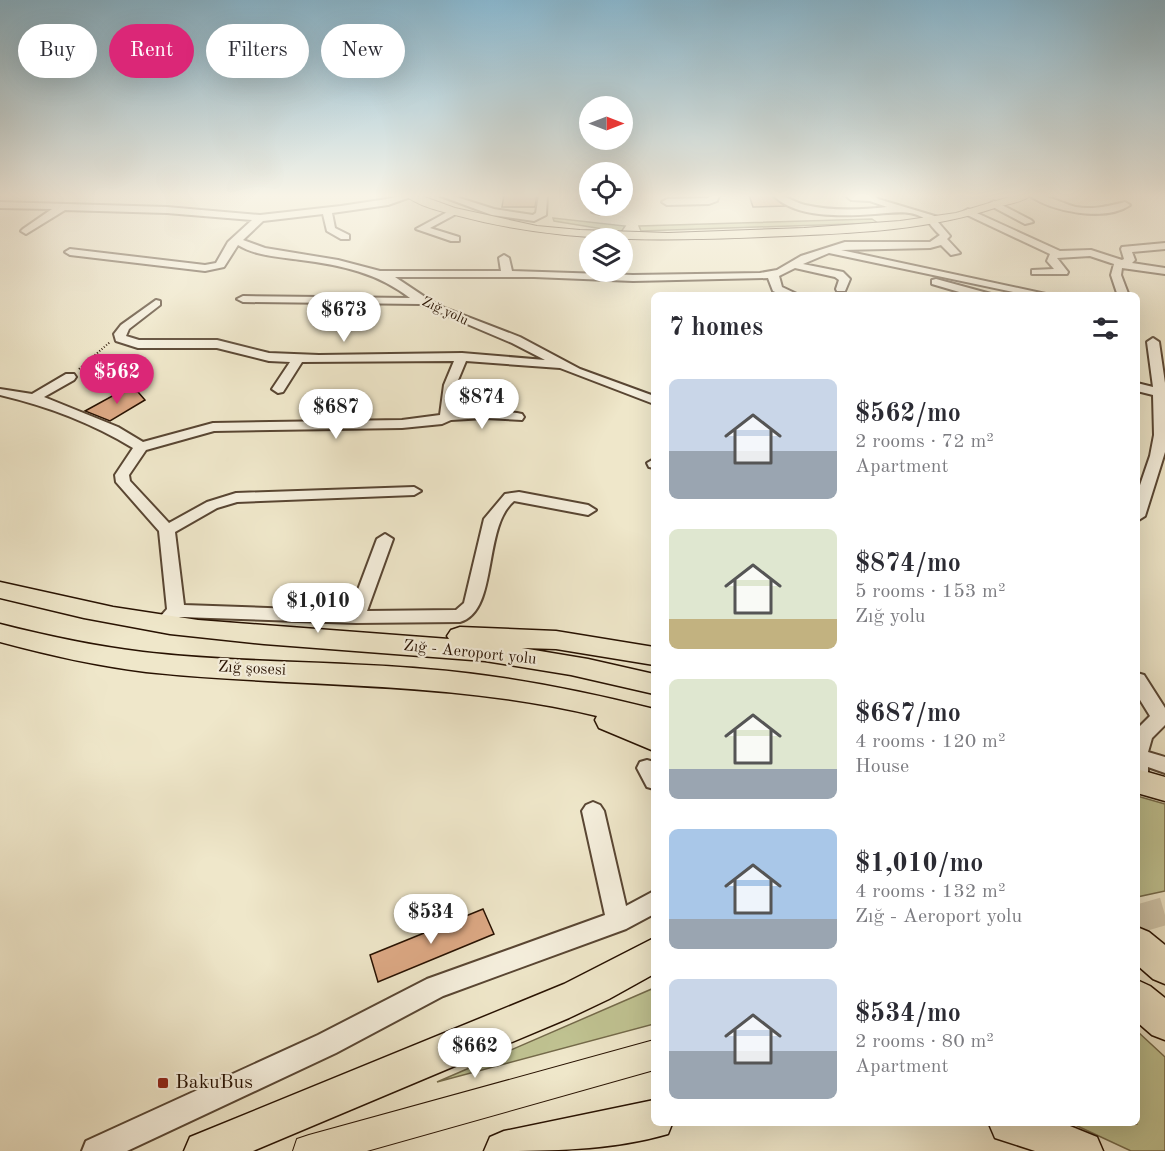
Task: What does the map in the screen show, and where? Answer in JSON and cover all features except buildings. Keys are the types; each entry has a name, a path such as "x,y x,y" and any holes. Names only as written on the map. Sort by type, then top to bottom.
{"highway":[{"name":"Zığ - Aeroport yolu","path":"0,590 56,605 169,617 227,632 519,656 609,672 651,683"},
{"path":"227,632 535,639 594,645 651,655"},
{"name":"Zığ şosesi","path":"0,633 82,653 138,661 196,667 393,676 507,688"},
{"name":"Zığ - Aeroport yolu","path":"507,688 596,704 651,719"},
{"path":"507,688 595,714 651,739"},
{"path":"1140,946 1165,967"},
{"path":"204,1151 364,1088 569,999 626,973 651,956"},
{"path":"1140,1001 1165,1022"},
{"path":"504,1151 651,1121"},
{"path":"1016,1126 1035,1131 1083,1151"}],"main road":[{"path":"309,1151 651,1056"},
{"path":"495,1151 651,1101"}],"street":[{"path":"70,252 205,268 220,265 229,249"},
{"name":"Zığ yolu","path":"261,249 324,260 380,274 401,285 420,301 545,353 562,365 651,399"},
{"path":"380,274 507,274 633,278 773,275 805,258 829,249 859,261 972,292"},
{"path":"951,249 956,253"},
{"path":"1047,249 1058,254 1101,255 1122,264 1165,271"},
{"path":"1122,292 1116,275 1117,267 1130,260 1126,249 1130,249"},
{"path":"1036,272 1063,272 1052,261 1052,257 1058,254"},
{"path":"846,255 903,264 1032,292"},
{"path":"504,258 507,274"},
{"path":"794,265 839,274 845,279 841,289"},
{"path":"773,275 777,289 785,292"},
{"path":"243,300 420,301"},
{"path":"156,303 125,327 120,338 138,344 217,344 269,357 462,357 562,365"},
{"path":"1140,498 1143,479 1163,434 1161,388 1153,342"},
{"path":"447,416 447,394 451,377 462,357"},
{"path":"278,389 298,358"},
{"path":"34,398 70,377"},
{"path":"1140,387 1161,388"},
{"path":"5,392 34,398 113,430 141,447"},
{"path":"517,417 485,414 447,416 442,420 402,424 213,427 141,447 123,476 123,482 167,530 169,617 460,616 472,605 492,519 510,497 519,496 588,510"},
{"path":"167,530 212,505 236,498 414,491"},
{"path":"356,617 385,539"},
{"path":"1140,684 1163,717 1149,727 1140,738 1142,770 1165,765"},
{"path":"593,811 618,921"},
{"path":"96,1151 327,1044 436,987 618,921 651,904"}],"path":[{"path":"70,377 109,342 120,338"}],"green space":[{"path":"1140,797 1165,804 1165,891 1140,896"},
{"path":"651,989 651,1025 437,1082"},
{"path":"1140,1034 1165,1057 1165,1151 1131,1151 1077,1126 1140,1126"}],"tunnel":[{"path":"1140,918 1165,911"}],"place":[{"name":"BakuBus","path":"163,1083"}]}
